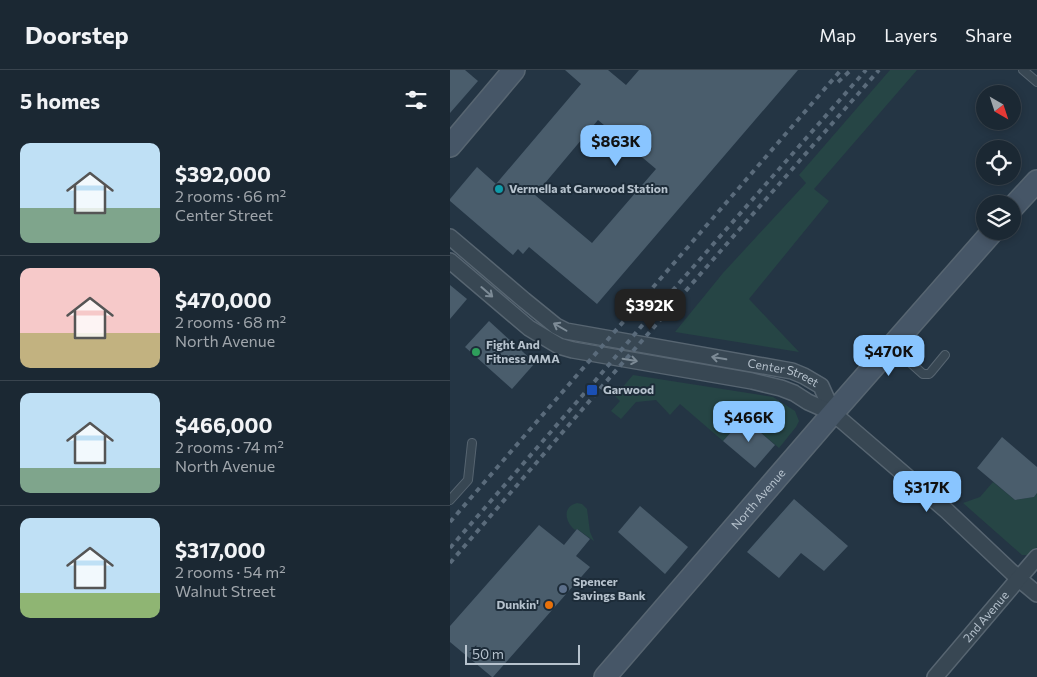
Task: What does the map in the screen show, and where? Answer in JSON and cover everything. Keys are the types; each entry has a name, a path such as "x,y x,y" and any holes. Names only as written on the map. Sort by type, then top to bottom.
{"main road":[{"path":"450,146 514,70"},
{"path":"1021,198 1037,181"},
{"name":"North Avenue","path":"604,677 984,240"}],"street":[{"name":"Center Street","path":"450,237 556,326 566,331 792,371 821,386 832,413"},
{"name":"Center Street","path":"450,261 529,328 559,346 781,388 832,413"},
{"path":"832,413 947,511 1037,594"},
{"name":"2nd Avenue","path":"935,677 1037,557"}],"lane":[{"path":"1023,70 1037,82"},
{"path":"892,346 923,374 929,374 945,355"},
{"path":"450,500 468,480 472,443"}],"green space":[{"path":"890,70 917,70 814,189 829,201 749,299 799,352 675,332 723,273 806,183 799,175"},
{"path":"633,375 773,397 795,411 799,421 779,448 744,418 723,441 680,404 670,415 656,400 636,402 621,419 611,411 620,401 615,396"},
{"path":"993,482 1015,500 1034,497 1037,493 1037,547 1030,555 1022,555 963,503 980,497"},
{"path":"582,504 587,509 590,532 594,541 577,529 575,530 567,519 567,511 572,505"}],"building":[{"path":"450,70 465,70 478,81 450,113"},
{"name":"Vermella at Garwood Station","path":"565,70 608,70 626,85 639,70 798,70 597,304 529,247 523,254 518,249 513,255 450,201 477,167 496,184 581,84","holes":["598,120 656,169 592,243 535,195"]},
{"path":"450,285 467,299 450,319"},
{"path":"489,321 535,363 512,389 465,347"},
{"path":"744,418 775,445 755,468 723,441"},
{"path":"1002,437 1037,467 1037,493 1034,497 1015,500 977,468"},
{"path":"794,499 848,546 824,571 801,553 779,578 747,552"},
{"path":"640,506 688,547 665,574 618,532"},
{"path":"539,525 564,545 577,529 590,539 576,556 590,567 492,677 450,642 450,626"}],"railway":[{"path":"450,522 841,70"},
{"path":"838,82 851,70"},
{"path":"450,548 866,70"},
{"path":"450,563 879,70"}],"place":[{"name":"Vermella at Garwood Station","path":"499,189"},
{"name":"Fight And Fitness MMA","path":"476,352"},
{"name":"Garwood","path":"592,390"},
{"name":"Spencer Savings Bank","path":"563,589"},
{"name":"Dunkin'","path":"549,605"}]}
